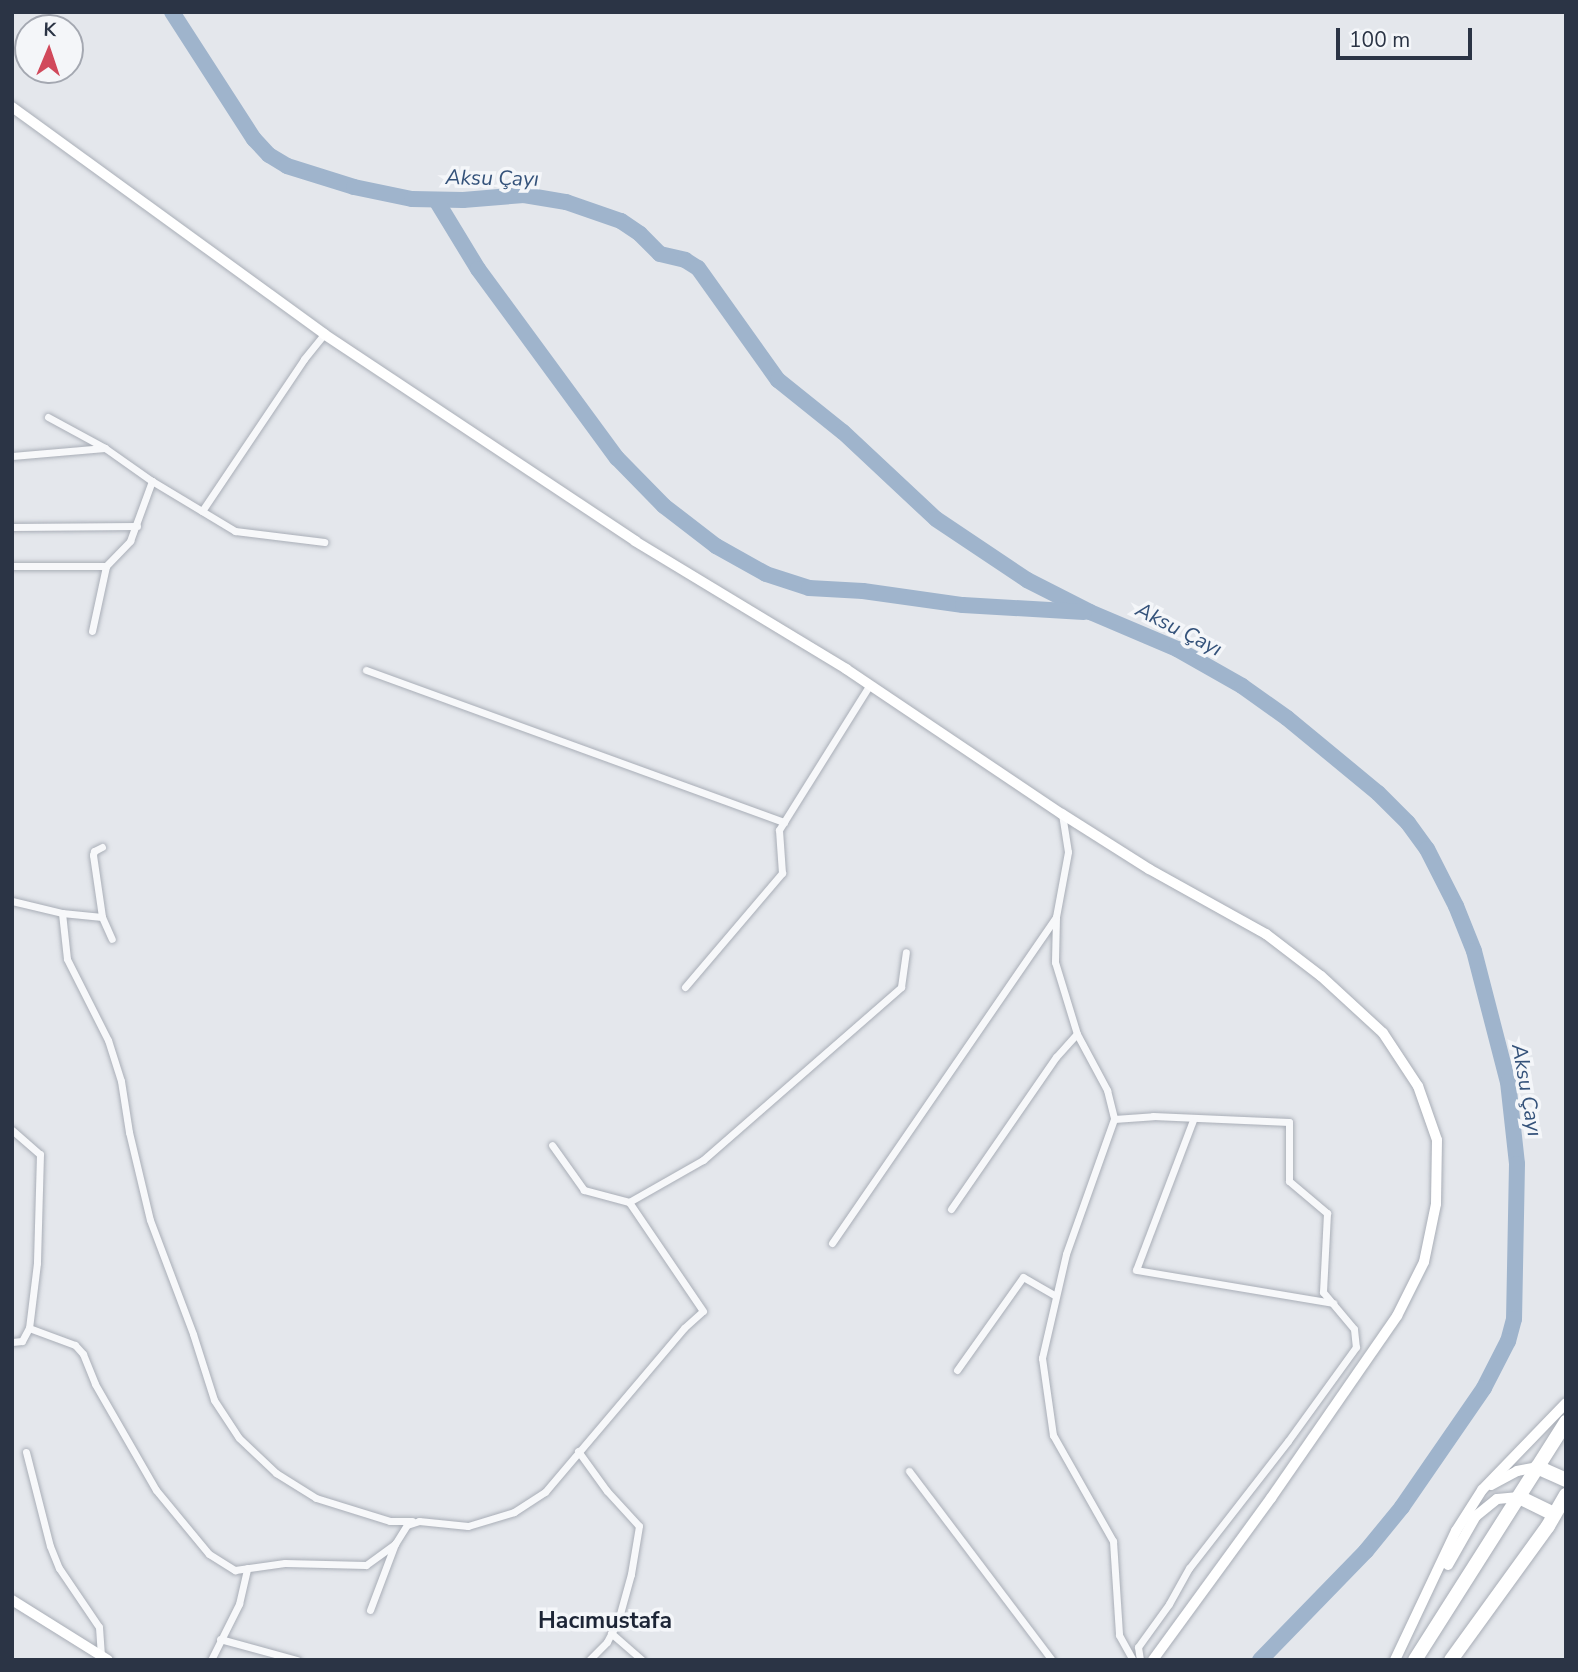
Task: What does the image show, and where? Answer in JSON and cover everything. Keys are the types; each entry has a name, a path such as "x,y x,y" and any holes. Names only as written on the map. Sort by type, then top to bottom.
{"highway":[{"path":"1415,1660 1566,1422"},
{"path":"1537,1467 1566,1480"},
{"path":"1451,1660 1559,1508 1519,1497"}],"street":[{"path":"12,107 324,334 635,541 869,686 1149,869 1266,934 1321,976 1383,1033 1418,1086 1437,1140 1436,1203 1424,1262 1397,1316 1271,1499 1153,1660"},
{"path":"202,511 304,359 324,334"},
{"path":"48,417 105,448 152,481 235,531 324,542"},
{"path":"12,457 105,448"},
{"path":"92,631 106,566 130,541 152,481"},
{"path":"12,527 137,526"},
{"path":"12,566 106,566"},
{"path":"366,670 784,822"},
{"path":"685,987 782,873 779,830 869,686"},
{"path":"1062,814 1068,852 1056,917 1055,962 1077,1034 1107,1090 1114,1119 1054,1295 1041,1358 1053,1435 1113,1541 1119,1635 1133,1660"},
{"path":"102,847 94,851 93,855 102,917 112,939"},
{"path":"12,901 62,913 102,917"},
{"path":"62,913 67,959 108,1040 121,1081 129,1132 150,1220 193,1334 214,1400 239,1438 276,1474 316,1498 390,1521 468,1526 514,1512 545,1492 684,1328 704,1311 629,1202 584,1189 552,1145"},
{"path":"832,1243 1056,917"},
{"path":"629,1202 703,1160 901,987 906,952"},
{"path":"951,1209 1056,1057 1077,1034"},
{"path":"1114,1119 1153,1116 1193,1120 1233,1118 1289,1122 1289,1181 1327,1213 1322,1292 1354,1329 1356,1347 1189,1568 1170,1604 1138,1647 1140,1660"},
{"path":"1193,1120 1136,1270 1334,1303"},
{"path":"12,1130 40,1154 37,1264 29,1328 22,1341 12,1342"},
{"path":"957,1370 1023,1277 1054,1295"},
{"path":"29,1328 75,1345 83,1354 95,1384 156,1490 209,1554 235,1570 285,1563 356,1567 378,1558 395,1544"},
{"path":"1396,1660 1456,1531 1482,1490 1501,1467 1566,1403"},
{"path":"578,1451 607,1491 639,1526 631,1574 611,1633 607,1642 589,1660"},
{"path":"26,1452 50,1546 59,1568 99,1627 105,1658"},
{"path":"1482,1490 1504,1476 1537,1467"},
{"path":"909,1471 1052,1660"},
{"path":"1396,1660 1476,1516 1497,1499 1519,1497"},
{"path":"370,1610 395,1544 407,1525 419,1521"},
{"path":"211,1660 239,1604 247,1568"},
{"path":"12,1600 105,1658"},
{"path":"611,1633 642,1660"},
{"path":"220,1639 297,1660"}],"waterway":[{"name":"Aksu Çayı","path":"172,12 254,139 269,155 287,166 354,187 412,199 463,200 524,195 566,202 621,221 640,234 660,254 685,260 698,268 778,380 843,432 936,519 1027,580 1090,612 1177,649 1242,686 1287,718 1378,793 1408,823 1427,849 1456,906 1474,951 1508,1082 1517,1164 1514,1319 1508,1341 1484,1388 1402,1507 1366,1551 1260,1660"},
{"path":"436,200 478,269 617,458 664,506 716,546 766,574 809,588 863,591 963,605 1084,612"}],"district":[{"name":"Hacımustafa","path":"605,1621"}]}
